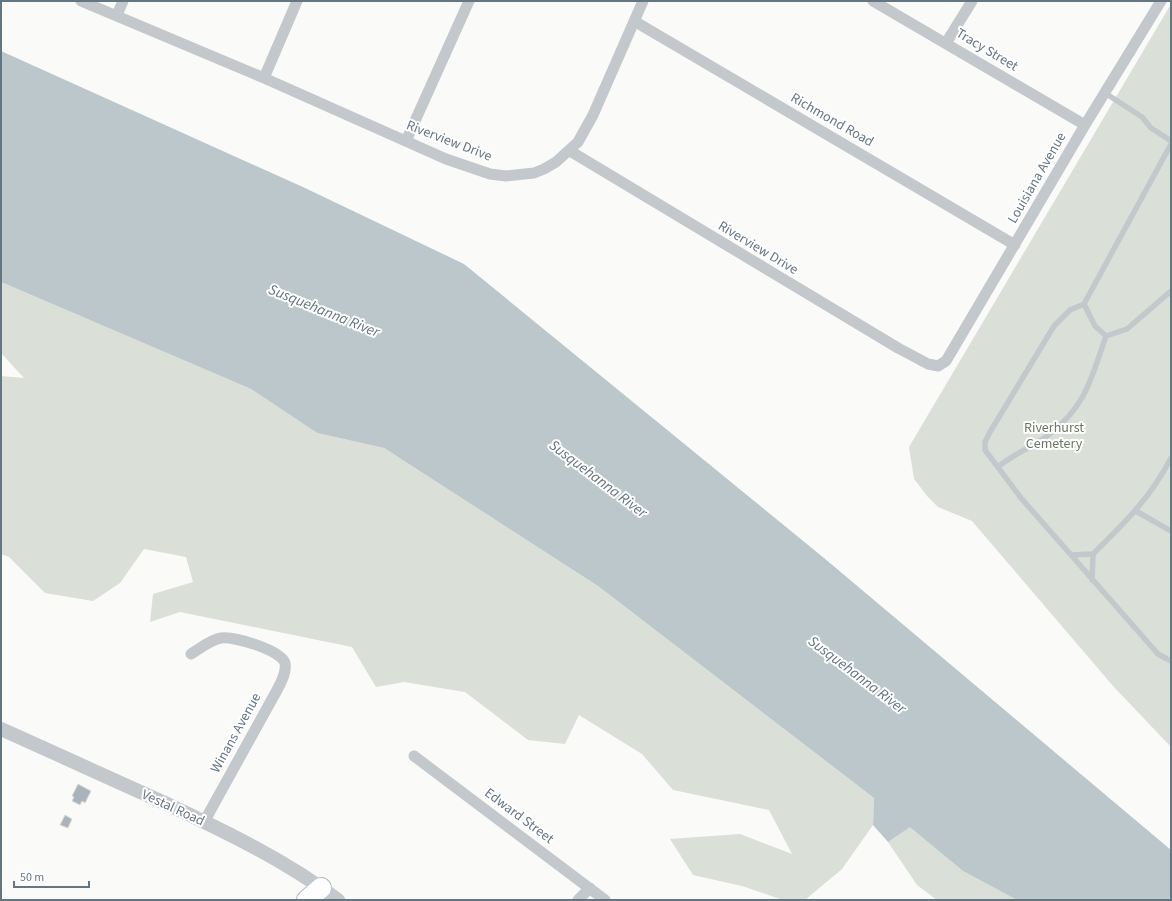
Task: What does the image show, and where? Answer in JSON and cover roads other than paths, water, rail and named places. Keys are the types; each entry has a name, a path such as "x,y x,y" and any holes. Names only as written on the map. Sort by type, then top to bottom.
{"street":[{"name":"Riverview Drive","path":"81,1 264,78 446,160 490,174 506,176 534,173 544,169 570,151 898,348 928,364 936,366"},
{"path":"117,15 123,1"},
{"path":"264,78 297,1"},
{"path":"406,142 469,1"},
{"path":"570,151 578,142 593,115 643,1"},
{"name":"Tracy Street","path":"873,1 1085,125"},
{"path":"946,43 972,1"},
{"name":"Louisiana Avenue","path":"936,366 946,361 1085,125 1161,1"},
{"name":"Richmond Road","path":"634,21 1015,245"},
{"name":"Winans Avenue","path":"191,654 205,644 222,638 262,647 281,657 285,664 285,674 276,692 204,822"},
{"name":"Vestal Road","path":"1,729 204,822 280,860 314,894 338,900"},
{"name":"Edward Street","path":"414,756 605,900"},
{"path":"578,900 590,888"}],"lane":[{"path":"1105,93 1142,117 1151,128 1171,143 1084,304 1070,310 1054,326 990,432 985,442 985,450 1021,498 1092,580 1158,654 1171,662"},
{"path":"1106,336 1127,329 1171,291"},
{"path":"1084,304 1095,326 1106,336"},
{"path":"998,467 1007,459 1046,437 1076,410 1094,375 1106,336"},
{"path":"1071,555 1093,554 1136,512 1151,492 1171,458"},
{"path":"1136,512 1171,531"},
{"path":"1092,580 1093,554"}],"water":[{"name":"Susquehanna River","path":"1,51 305,188 464,264 824,558 1171,850 1171,900 1017,900 963,871 910,827 888,842 873,825 874,798 598,586 384,448 317,433 251,389 1,282"}],"park label":[{"name":"Riverhurst Cemetery","path":"1054,436"}]}
